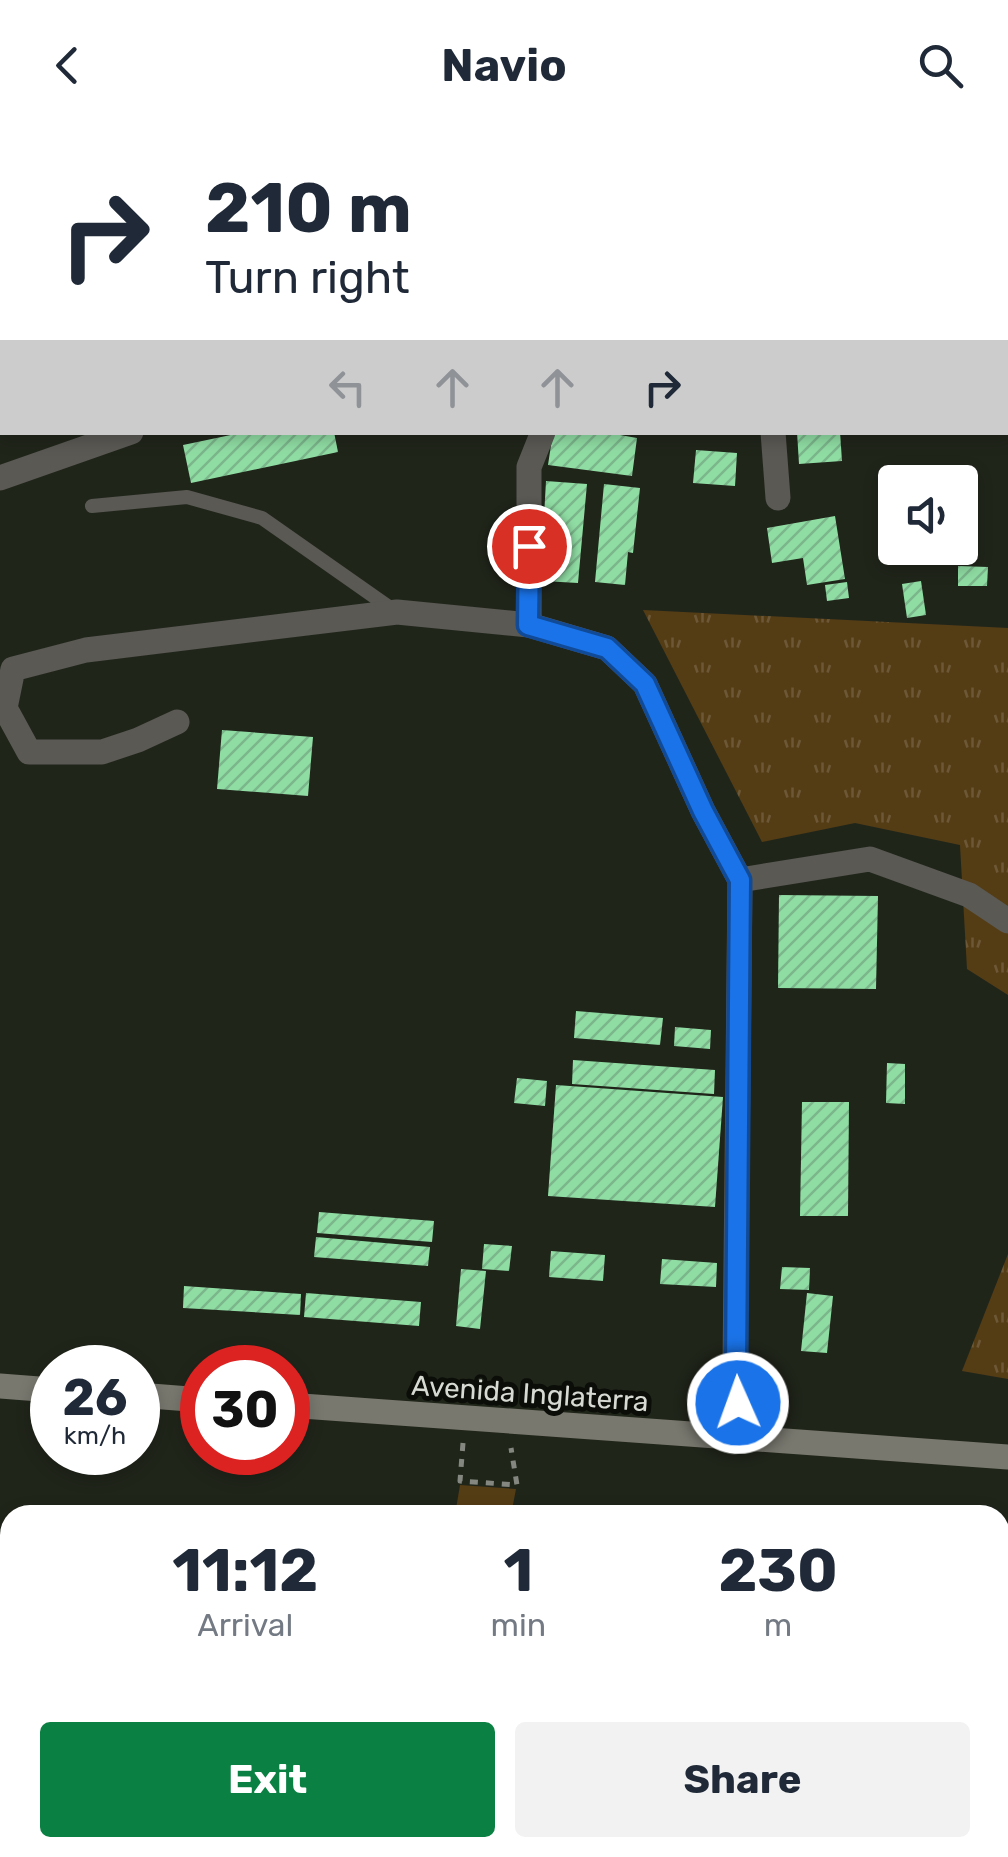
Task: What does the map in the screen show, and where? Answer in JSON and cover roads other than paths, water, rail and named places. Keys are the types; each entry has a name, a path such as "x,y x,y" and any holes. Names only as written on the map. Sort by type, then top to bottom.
{"main road":[{"path":"0,1386 30,1388"},
{"name":"Avenida Inglaterra","path":"310,1406 1008,1457"}],"street":[{"path":"0,478 122,435"},
{"path":"528,625 529,468 542,435"},
{"path":"772,435 778,498"},
{"path":"177,722 102,752 30,752 5,708 13,669 86,650 397,612 528,625 607,648 645,684 703,811 740,880 736,1347 740,1439"},
{"path":"740,880 870,859 969,895 1008,921"}],"lane":[{"path":"92,506 187,496 262,518 397,612"}]}
